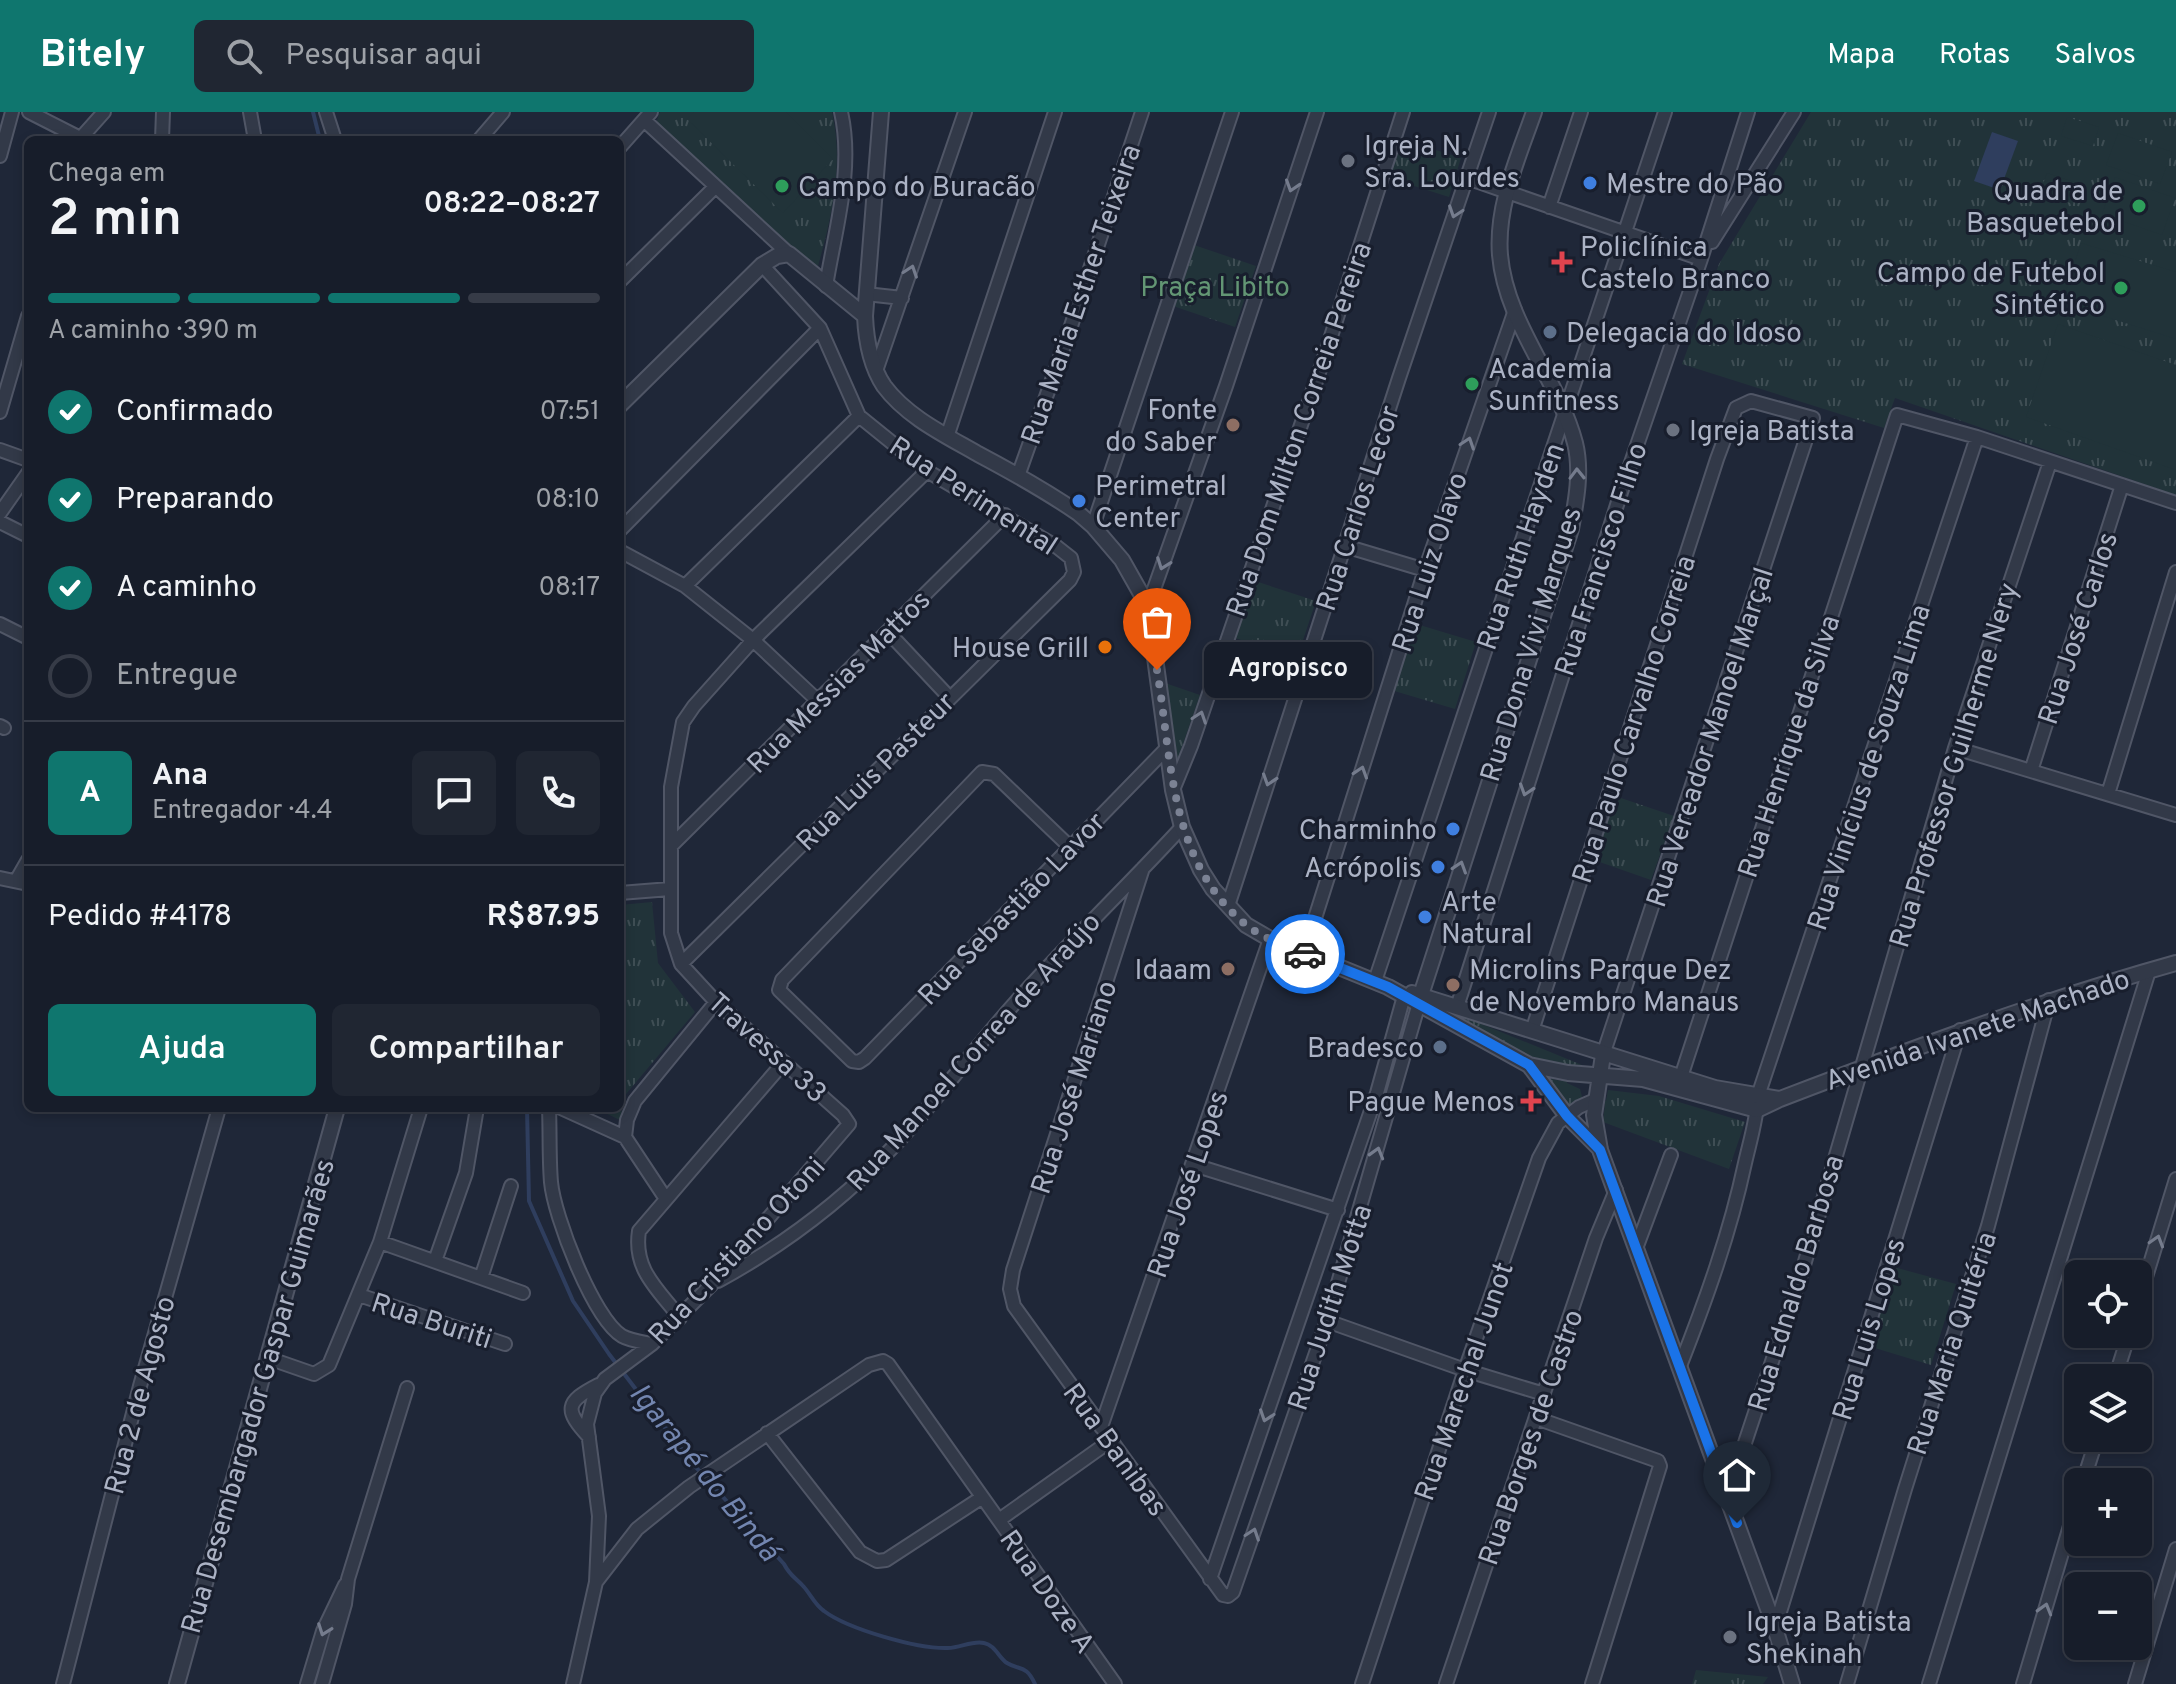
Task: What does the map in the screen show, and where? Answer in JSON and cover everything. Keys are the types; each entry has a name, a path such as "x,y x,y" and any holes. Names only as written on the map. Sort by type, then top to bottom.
{"street":[{"path":"0,156 12,112"},
{"path":"29,112 75,136"},
{"path":"84,136 104,112"},
{"path":"162,136 163,112"},
{"path":"250,112 254,136"},
{"path":"326,112 334,136"},
{"path":"482,136 503,112"},
{"path":"826,286 847,148 841,112"},
{"name":"Avenida Ivanete Machado","path":"881,112 865,316 870,354 876,371 908,411 947,437 1063,502 1093,526 1122,560 1148,606 1173,790 1182,827 1201,870 1228,906 1246,925 1270,939 1399,992 1503,1021 1758,1103"},
{"path":"876,371 965,112"},
{"path":"947,437 1055,112"},
{"name":"Rua Maria Esther Teixeira","path":"1018,476 1142,112"},
{"path":"1093,526 1232,112"},
{"path":"1148,606 1226,386 1317,112"},
{"name":"Rua Dom Milton Correia Pereira","path":"1173,790 1191,746 1322,364 1403,112"},
{"name":"Rua Carlos Lecor","path":"1228,906 1489,112"},
{"name":"Rua Dona Vivi Marques","path":"1420,999 1571,529 1576,502 1575,445 1515,310 1500,255 1500,231 1507,192 1534,112"},
{"path":"1549,207 1581,112"},
{"name":"Rua Ruth Hayden","path":"1375,981 1665,112"},
{"name":"Rua Francisco Filho","path":"1457,1007 1639,438 1748,112"},
{"path":"1467,178 1701,259 1794,112"},
{"path":"624,143 648,116 715,187 826,286 865,316"},
{"path":"624,277 715,187"},
{"path":"624,401 762,265 777,256 789,254"},
{"path":"685,586 859,416 820,328 762,265"},
{"path":"866,294 902,298"},
{"name":"Rua Luiz Olavo","path":"1304,953 1425,570 1515,310"},
{"path":"624,526 820,328"},
{"path":"0,412 24,330"},
{"name":"Rua Vereador Manoel Marçal","path":"1603,1055 1813,418 1751,401 1736,408"},
{"name":"Rua Paulo Carvalho Correia","path":"1532,1031 1736,408"},
{"name":"Rua Henrique da Silva","path":"1681,1077 1897,415 1977,437"},
{"name":"Rua Perimental","path":"859,416 927,471 1005,515 1071,558 1074,572 1070,580"},
{"path":"1977,437 2176,503"},
{"name":"Rua Vinícius de Souza Lima","path":"1680,1366 1710,1290 1740,1185 1758,1103 1977,437"},
{"path":"0,450 24,459"},
{"name":"Rua Professor Guilherme Nery","path":"1859,1069 1955,748 2050,462"},
{"path":"681,964 671,933 670,889 671,787 683,722 753,640 927,471"},
{"path":"0,513 24,479"},
{"name":"Rua José Carlos","path":"2031,771 2122,485"},
{"name":"Rua Messias Mattos","path":"671,846 1005,515"},
{"path":"0,522 24,534"},
{"path":"1345,546 1425,570"},
{"path":"624,553 685,586 753,640 817,700"},
{"path":"2108,794 2176,572"},
{"name":"Rua Luis Pasteur","path":"681,964 1070,580"},
{"path":"0,624 24,636"},
{"path":"888,632 949,697"},
{"name":"Rua Sebastião Lavor","path":"1069,846 994,774 982,772 782,980 781,994 852,1061 859,1062 1167,748"},
{"path":"1955,748 2176,815"},
{"name":"Rua Manoel Correa de Araújo","path":"711,1285 758,1259 850,1190 893,1147 1070,941 1182,827"},
{"name":"Rua José Mariano","path":"1014,1306 1010,1289 1013,1270 1143,868"},
{"path":"0,894 12,880"},
{"path":"624,893 670,889"},
{"name":"Rua José Lopes","path":"1101,1427 1270,939"},
{"name":"Avenida Ivanete Machado","path":"1420,999 1529,1065 1568,1073 1661,1083 1736,1106 1780,1099 1960,1030 2176,963"},
{"name":"Travessa 33","path":"681,964 716,1002 843,1115 849,1124 845,1131"},
{"path":"1929,1684 2149,971"},
{"name":"Rua Judith Motta","path":"1210,1579 1377,1093 1399,992"},
{"name":"Rua Judith Motta","path":"1219,1592 1228,1596 1233,1592 1327,1321 1420,999"},
{"name":"Rua Maria Quitéria","path":"1847,1684 1988,1226 2049,1000"},
{"path":"625,1137 627,1120 635,1101 716,1002"},
{"path":"1488,1041 1503,1021"},
{"name":"Rua Luis Lopes","path":"1775,1628 1960,1030"},
{"path":"1603,1055 1594,1115 1600,1150 1775,1628 1789,1681"},
{"path":"680,1318 639,1262 636,1248 639,1231 784,1062"},
{"path":"1529,1065 1567,1116 1600,1150"},
{"name":"Rua Ednaldo Barbosa","path":"1727,1497 1804,1265 1859,1069"},
{"name":"Rua Marechal Junot","path":"1362,1684 1465,1370 1539,1158 1550,1135 1567,1116 1595,1100"},
{"name":"Rua 2 de Agosto","path":"63,1684 140,1386 218,1112"},
{"name":"Rua Desembargador Gaspar Guimarães","path":"177,1684 336,1112"},
{"path":"268,1358 314,1374 329,1365 380,1242 420,1112"},
{"path":"435,1261 466,1173 476,1112"},
{"path":"549,1112 551,1184 558,1216 587,1287 608,1323 621,1335 652,1344"},
{"path":"570,1112 625,1137 666,1199"},
{"name":"Rua Cristiano Otoni","path":"590,1438 571,1415 573,1399 605,1380 680,1318 845,1131"},
{"path":"1637,1246 1671,1155"},
{"path":"1194,1165 1338,1210"},
{"path":"2151,1260 2176,1179"},
{"path":"481,1278 511,1186"},
{"name":"Rua Borges de Castro","path":"1446,1684 1596,1238 1616,1190"},
{"name":"Rua Buriti","path":"380,1242 523,1293"},
{"name":"Rua Buriti","path":"359,1295 505,1344"},
{"name":"Rua Banibas","path":"1014,1306 1219,1592"},
{"path":"1327,1321 1465,1370 1544,1394"},
{"name":"Rua Doze A","path":"767,1433 869,1365 883,1361 888,1364 1115,1684"},
{"path":"573,1684 596,1582 599,1516 587,1424 590,1405 605,1380"},
{"path":"307,1684 323,1631 348,1579 407,1388"},
{"path":"1536,1418 1658,1461 1660,1472 1592,1684"},
{"path":"596,1582 637,1529 692,1485 767,1433 860,1552 877,1561 886,1560 981,1498"},
{"path":"999,1520 1110,1441"},
{"path":"2023,1684 2064,1546"},
{"path":"2135,1684 2176,1549"},
{"path":"322,1684 345,1604 348,1579"}],"green space":[{"path":"660,112 832,112 837,170 832,209 818,266 809,269 656,123"},
{"name":"Campo do Buracão","path":"694,112 786,112 833,159 783,213 687,119"},
{"path":"1811,112 2176,112 2176,495 1895,398 1884,428 1682,364 1719,264"},
{"path":"2067,117 2099,127 2093,146 2061,136"},
{"path":"2118,133 2172,152 2160,184 2106,165"},
{"path":"1401,139 1461,158 1449,197 1389,178"},
{"path":"2047,173 2080,184 2073,204 2040,192"},
{"name":"Quadra de Basquetebol","path":"2115,177 2175,198 2162,235 2102,214"},
{"name":"Campo de Futebol Sintético","path":"2081,243 2176,272 2176,339 2062,303"},
{"name":"Praça Libito","path":"1194,245 1256,266 1235,327 1173,306"},
{"path":"2058,324 2176,365 2176,470 2026,417"},
{"path":"1252,580 1316,601 1297,658 1232,637"},
{"path":"1413,623 1476,642 1455,709 1391,690"},
{"path":"1165,683 1200,695 1173,773"},
{"path":"1612,795 1674,816 1651,880 1591,859"},
{"path":"652,902 658,963 695,1012 624,1096 624,905"},
{"path":"1447,1010 1582,1065 1579,1072 1567,1073 1567,1083 1580,1089 1582,1097 1606,1101 1608,1090 1659,1096 1745,1122 1729,1169 1603,1122 1605,1104 1581,1101 1569,1109 1537,1076 1561,1081 1564,1072 1497,1047 1444,1015"},
{"path":"603,1112 622,1112 622,1121"},
{"path":"1890,1266 1956,1284 1931,1365 1865,1345"},
{"path":"1696,1670 1768,1677 1763,1684 1692,1684"}],"water":[{"path":"1992,132 2018,141 2000,190 1974,181"}],"waterway":[{"name":"Igarapé do Bindá","path":"313,112 319,136"},
{"name":"Igarapé do Bindá","path":"527,1112 529,1201 573,1301 692,1463 816,1603 849,1625 901,1641 948,1648 980,1642 988,1644 1007,1663 1026,1671 1035,1684"}],"way so far":[{"path":"1157,670 1173,790 1182,827 1201,870 1213,889 1246,925 1305,954"}],"place":[{"name":"Igreja N. Sra. Lourdes","path":"1348,161"},
{"name":"Mestre do Pão","path":"1590,183"},
{"name":"Campo do Buracão","path":"782,186"},
{"name":"Quadra de Basquetebol","path":"2139,206"},
{"name":"Policlínica Castelo Branco","path":"1562,262"},
{"name":"Campo de Futebol Sintético","path":"2121,288"},
{"name":"Delegacia do Idoso","path":"1550,332"},
{"name":"Academia Sunfitness","path":"1472,384"},
{"name":"Fonte do Saber","path":"1233,425"},
{"name":"Igreja Batista","path":"1673,430"},
{"name":"Perimetral Center","path":"1079,501"},
{"name":"House Grill","path":"1105,647"},
{"name":"Agropisco","path":"1157,670"},
{"name":"Charminho","path":"1453,829"},
{"name":"Acrópolis","path":"1438,867"},
{"name":"Arte Natural","path":"1425,917"},
{"name":"Idaam","path":"1228,969"},
{"name":"Microlins Parque Dez de Novembro Manaus","path":"1453,985"},
{"name":"Bradesco","path":"1440,1047"},
{"name":"Pague Menos","path":"1531,1101"},
{"name":"Igreja Batista Shekinah","path":"1730,1637"}],"route":[{"path":"1305,954 1388,987 1529,1065 1567,1116 1600,1150 1737,1523"}]}
